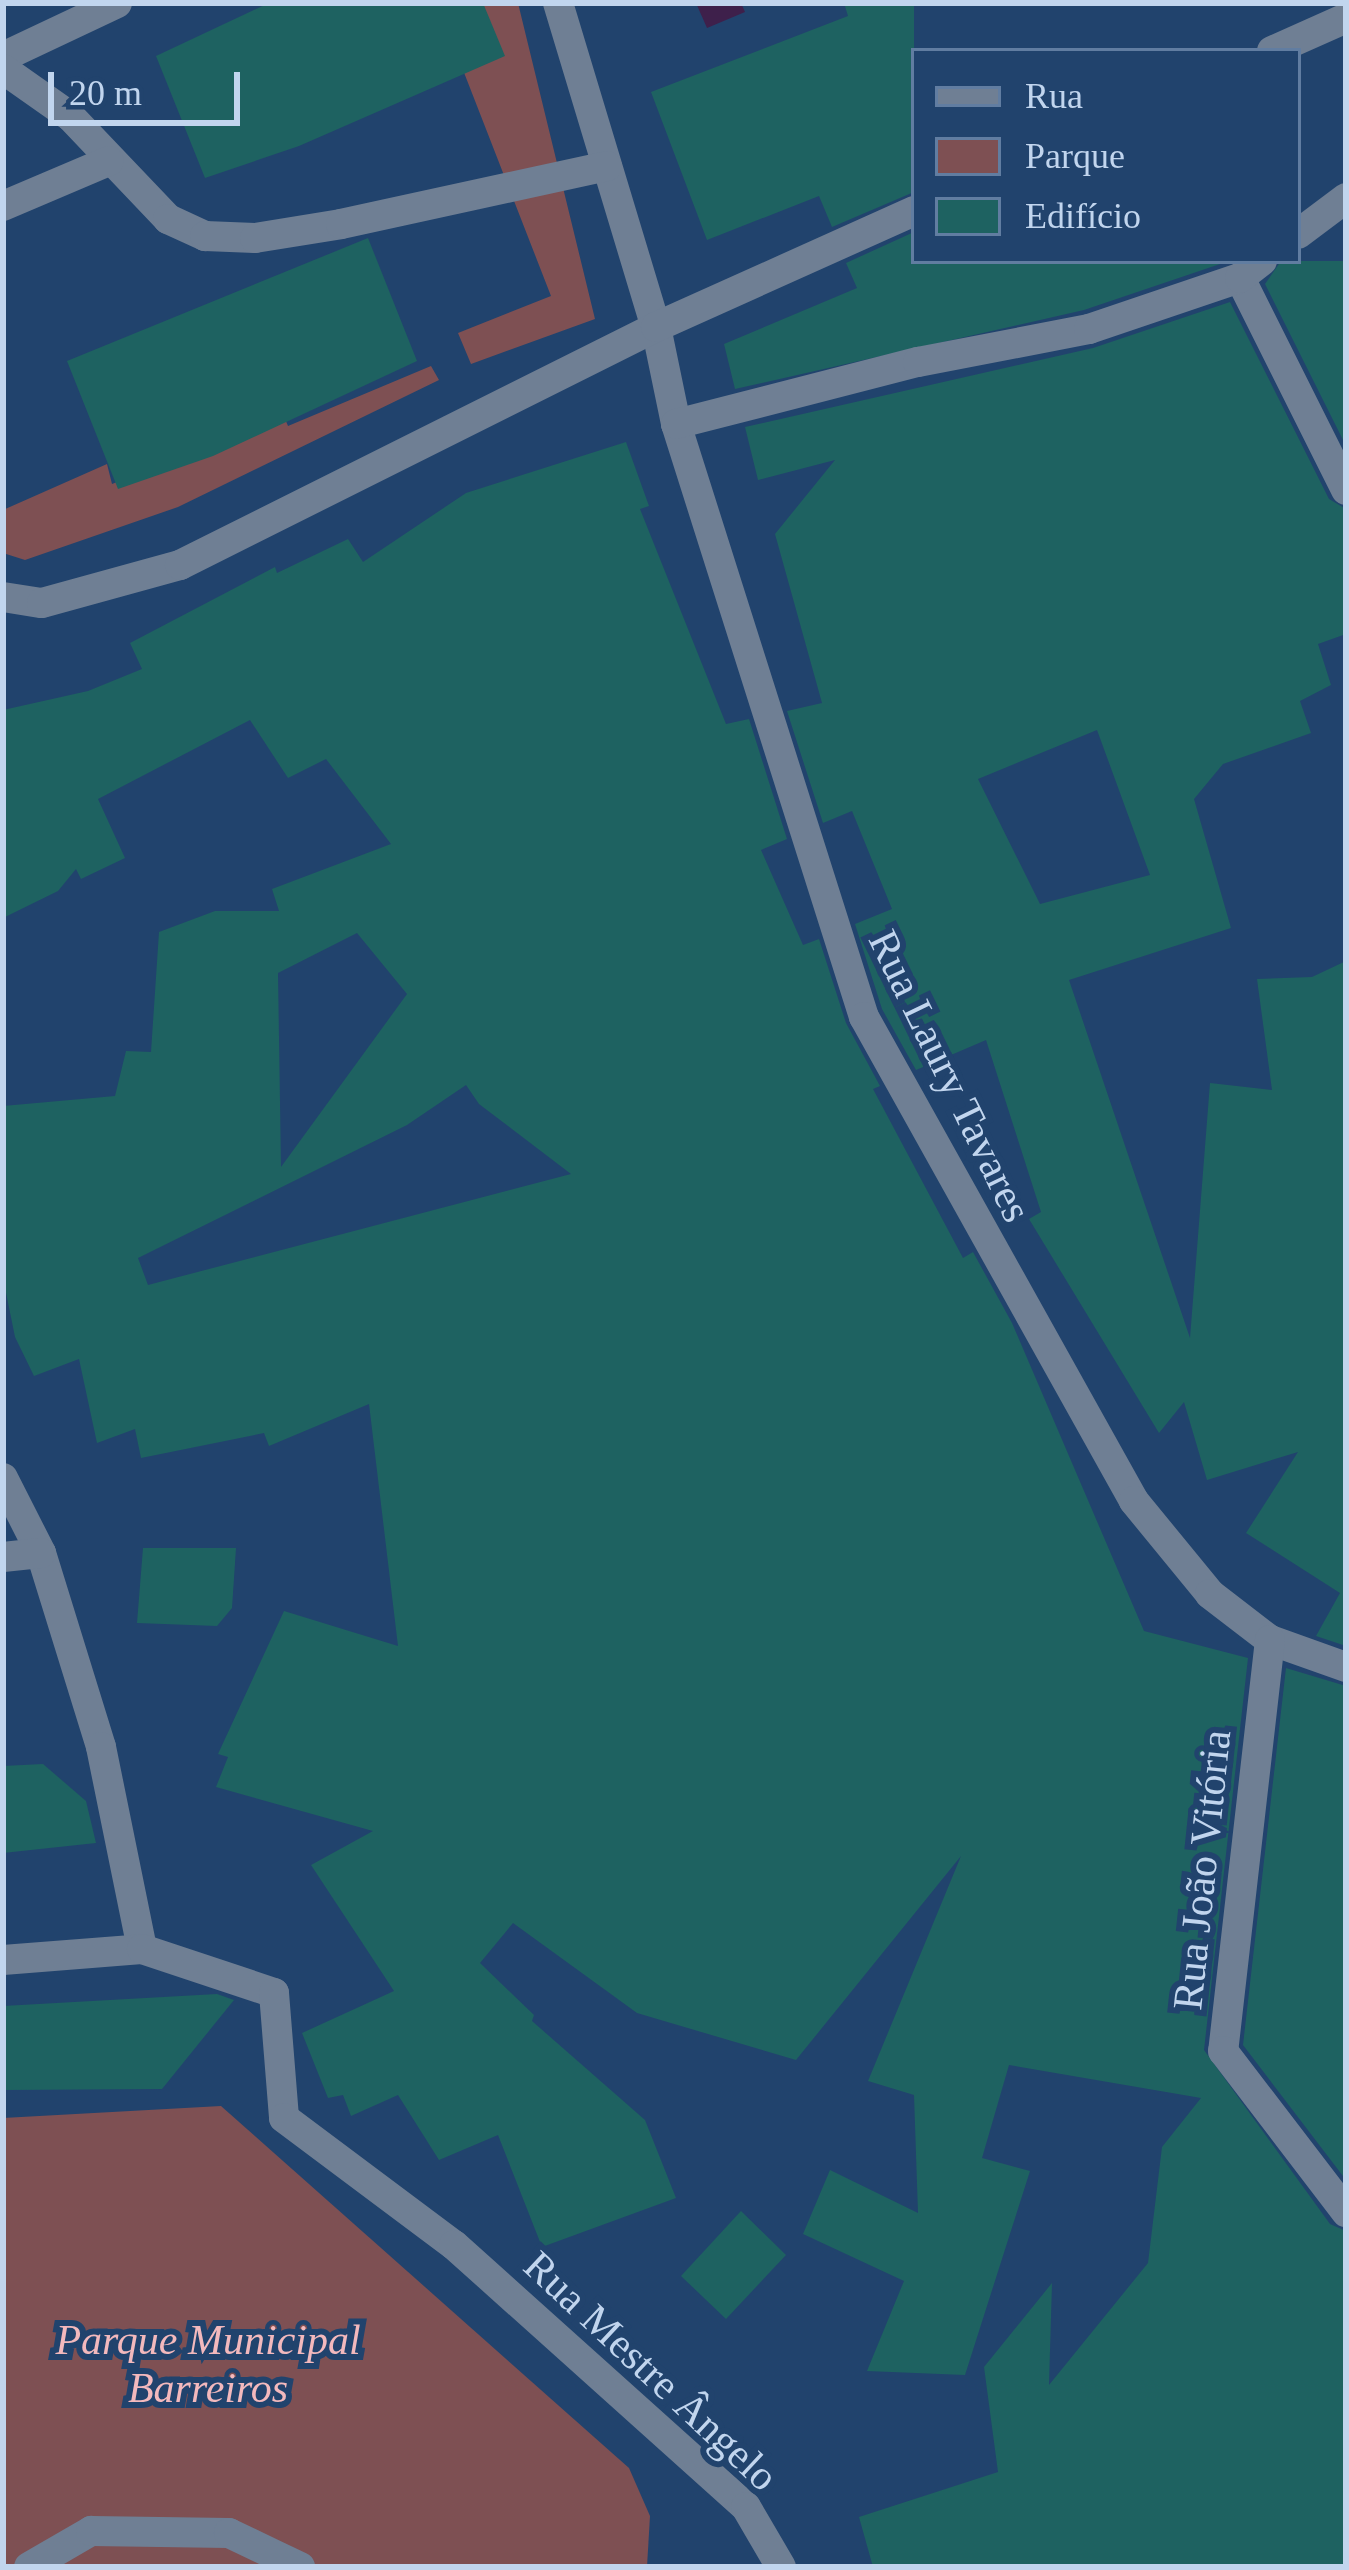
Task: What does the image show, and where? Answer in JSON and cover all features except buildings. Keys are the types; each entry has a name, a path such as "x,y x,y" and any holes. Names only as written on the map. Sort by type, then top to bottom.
{"street":[{"path":"3,57 117,3"},
{"name":"Rua Laury Tavares","path":"558,3 656,327 676,424 864,1017 1134,1502 1210,1594 1270,1640 1346,1667"},
{"path":"1279,48 1346,18"},
{"path":"3,69 70,117 168,219 205,236 256,238 608,166"},
{"path":"3,206 109,161"},
{"path":"1301,232 1346,198"},
{"path":"3,597 42,603 180,565 656,327 911,213"},
{"path":"676,424 918,362 1088,329 1251,269 1346,490"},
{"path":"3,1478 41,1552 101,1747 142,1949 3,1960"},
{"path":"3,1557 41,1552"},
{"name":"Rua João Vitória","path":"1270,1640 1223,2051 1346,2212"},
{"name":"Rua Mestre Ângelo","path":"142,1949 274,1993 280,2111 454,2245 746,2507 781,2567"},
{"path":"29,2567 91,2531 229,2533 300,2567"}],"green space":[{"path":"481,3 518,3 595,319 471,364 458,333 551,296 463,70"},
{"path":"238,305 288,426 431,366 439,380 178,507 25,560 3,553 3,510 107,464 112,484 247,431"},
{"name":"Parque Municipal Barreiros","path":"221,2106 629,2468 650,2516 647,2567 3,2567 3,2118"}],"shaded area":[{"path":"696,3 741,3 745,12 707,28"}]}
